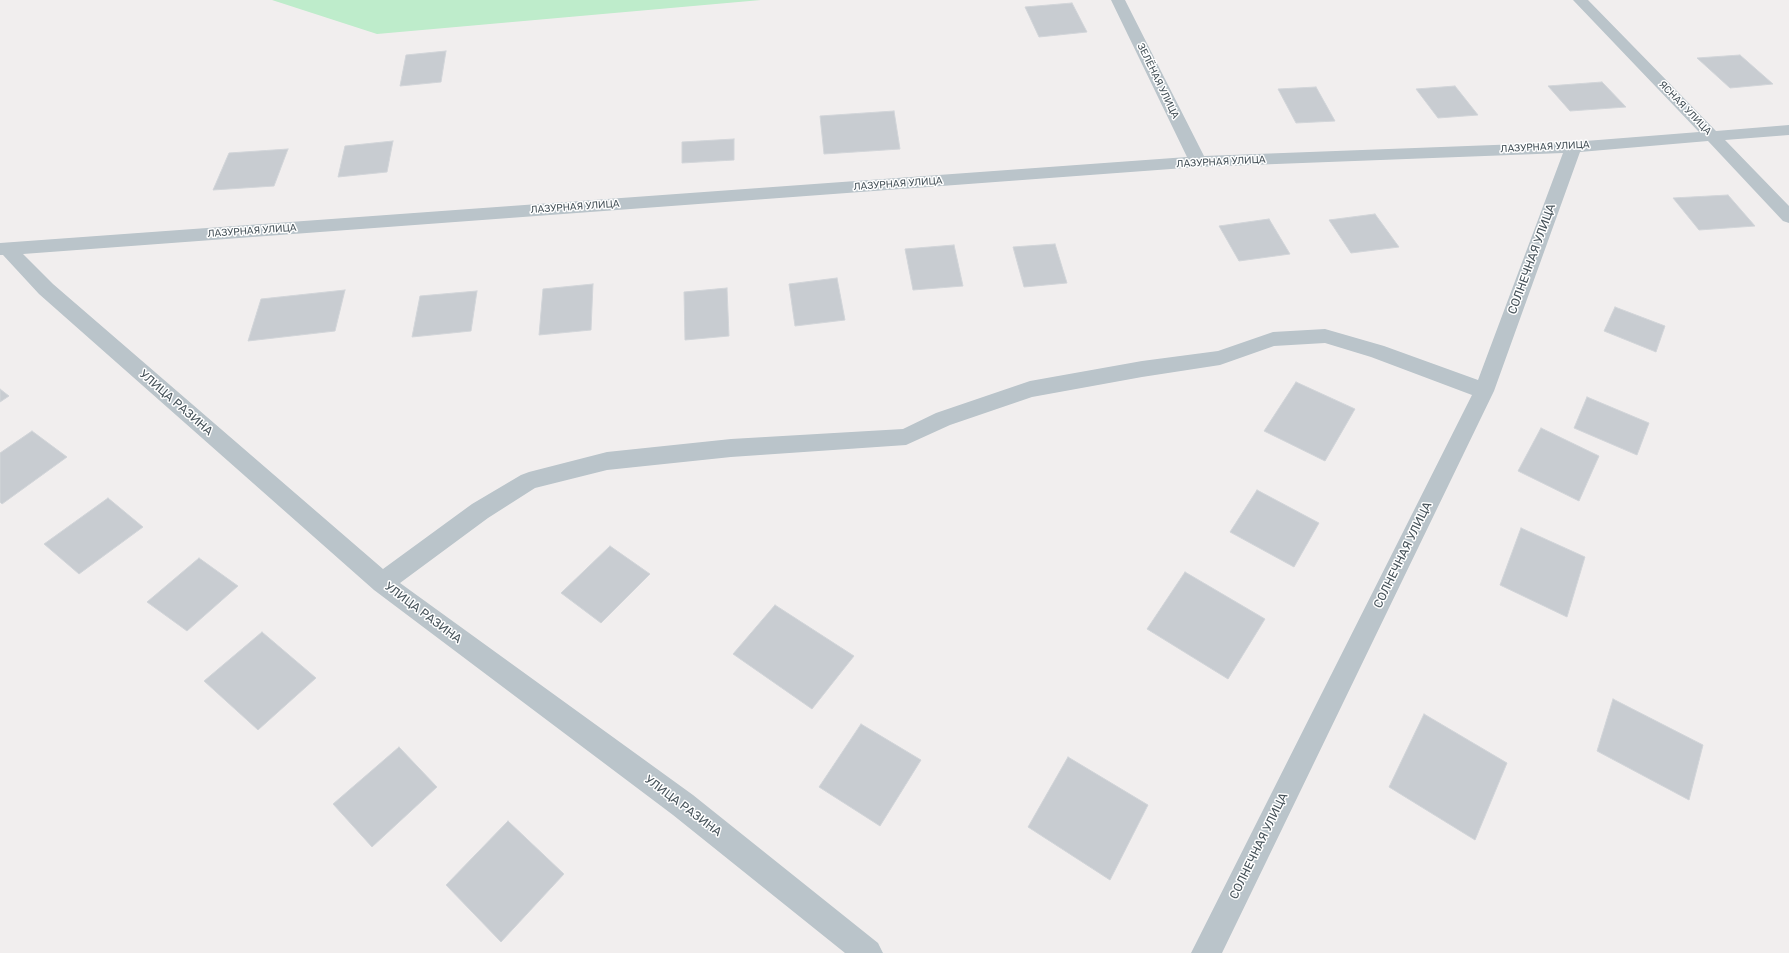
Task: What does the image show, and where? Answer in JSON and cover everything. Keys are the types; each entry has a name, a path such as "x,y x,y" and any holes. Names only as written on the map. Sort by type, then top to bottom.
{"street":[{"name":"ЗЕЛЁНАЯ УЛИЦА","path":"1118,0 1198,162"},
{"name":"ЯСНАЯ УЛИЦА","path":"1580,0 1713,136 1789,218"},
{"name":"ЛАЗУРНАЯ УЛИЦА","path":"4,249 1198,162 1572,147 1789,130"},
{"name":"СОЛНЕЧНАЯ УЛИЦА","path":"1206,953 1484,391 1572,147"},
{"name":"УЛИЦА РАЗИНА","path":"4,249 46,289 382,582 683,805 868,953"},
{"path":"382,582 480,512 529,481 608,461 731,448 906,436 943,419 1030,390 1142,369 1220,358 1273,338 1325,336 1377,351 1484,391"}],"green space":[{"path":"272,0 761,0 377,34"}],"building":[{"path":"1072,3 1087,32 1039,37 1025,7"},
{"path":"446,51 441,82 400,86 406,55"},
{"path":"1740,55 1773,84 1730,88 1697,58"},
{"path":"1602,82 1626,107 1570,111 1548,86"},
{"path":"1455,86 1478,115 1438,118 1416,89"},
{"path":"1316,87 1335,121 1296,123 1278,89"},
{"path":"894,111 900,149 824,154 820,116"},
{"path":"734,139 734,160 682,163 682,142"},
{"path":"393,141 387,172 338,177 345,146"},
{"path":"288,149 274,186 213,190 229,153"},
{"path":"1728,195 1755,226 1699,230 1673,198"},
{"path":"1375,214 1399,247 1351,253 1329,220"},
{"path":"1269,219 1290,254 1239,261 1219,226"},
{"path":"1055,244 1067,283 1024,287 1013,247"},
{"path":"954,245 963,286 913,290 905,249"},
{"path":"837,278 845,320 795,326 789,284"},
{"path":"593,284 591,330 539,335 543,289"},
{"path":"727,288 729,336 685,340 684,292"},
{"path":"345,290 335,331 248,341 261,299"},
{"path":"477,291 471,331 412,337 420,296"},
{"path":"1615,307 1665,326 1656,352 1604,331"},
{"path":"1296,382 1355,409 1325,461 1264,431"},
{"path":"0,389 9,396 0,402"},
{"path":"1587,397 1649,423 1637,455 1574,428"},
{"path":"1541,428 1599,456 1579,501 1518,471"},
{"path":"32,431 67,457 2,504 0,502 0,453"},
{"path":"1257,490 1319,523 1294,567 1230,532"},
{"path":"108,498 143,527 79,574 44,544"},
{"path":"1521,528 1585,557 1567,617 1500,585"},
{"path":"610,546 650,574 601,623 561,593"},
{"path":"199,558 238,586 187,631 147,602"},
{"path":"1185,572 1265,619 1228,679 1147,629"},
{"path":"775,605 854,656 812,709 733,654"},
{"path":"262,632 316,678 258,730 204,681"},
{"path":"1613,699 1703,745 1689,800 1597,751"},
{"path":"1424,714 1507,763 1475,840 1389,787"},
{"path":"861,724 921,760 880,826 819,787"},
{"path":"399,747 437,787 372,847 333,804"},
{"path":"1068,757 1148,805 1110,880 1028,827"},
{"path":"508,821 564,874 501,942 446,885"}]}
